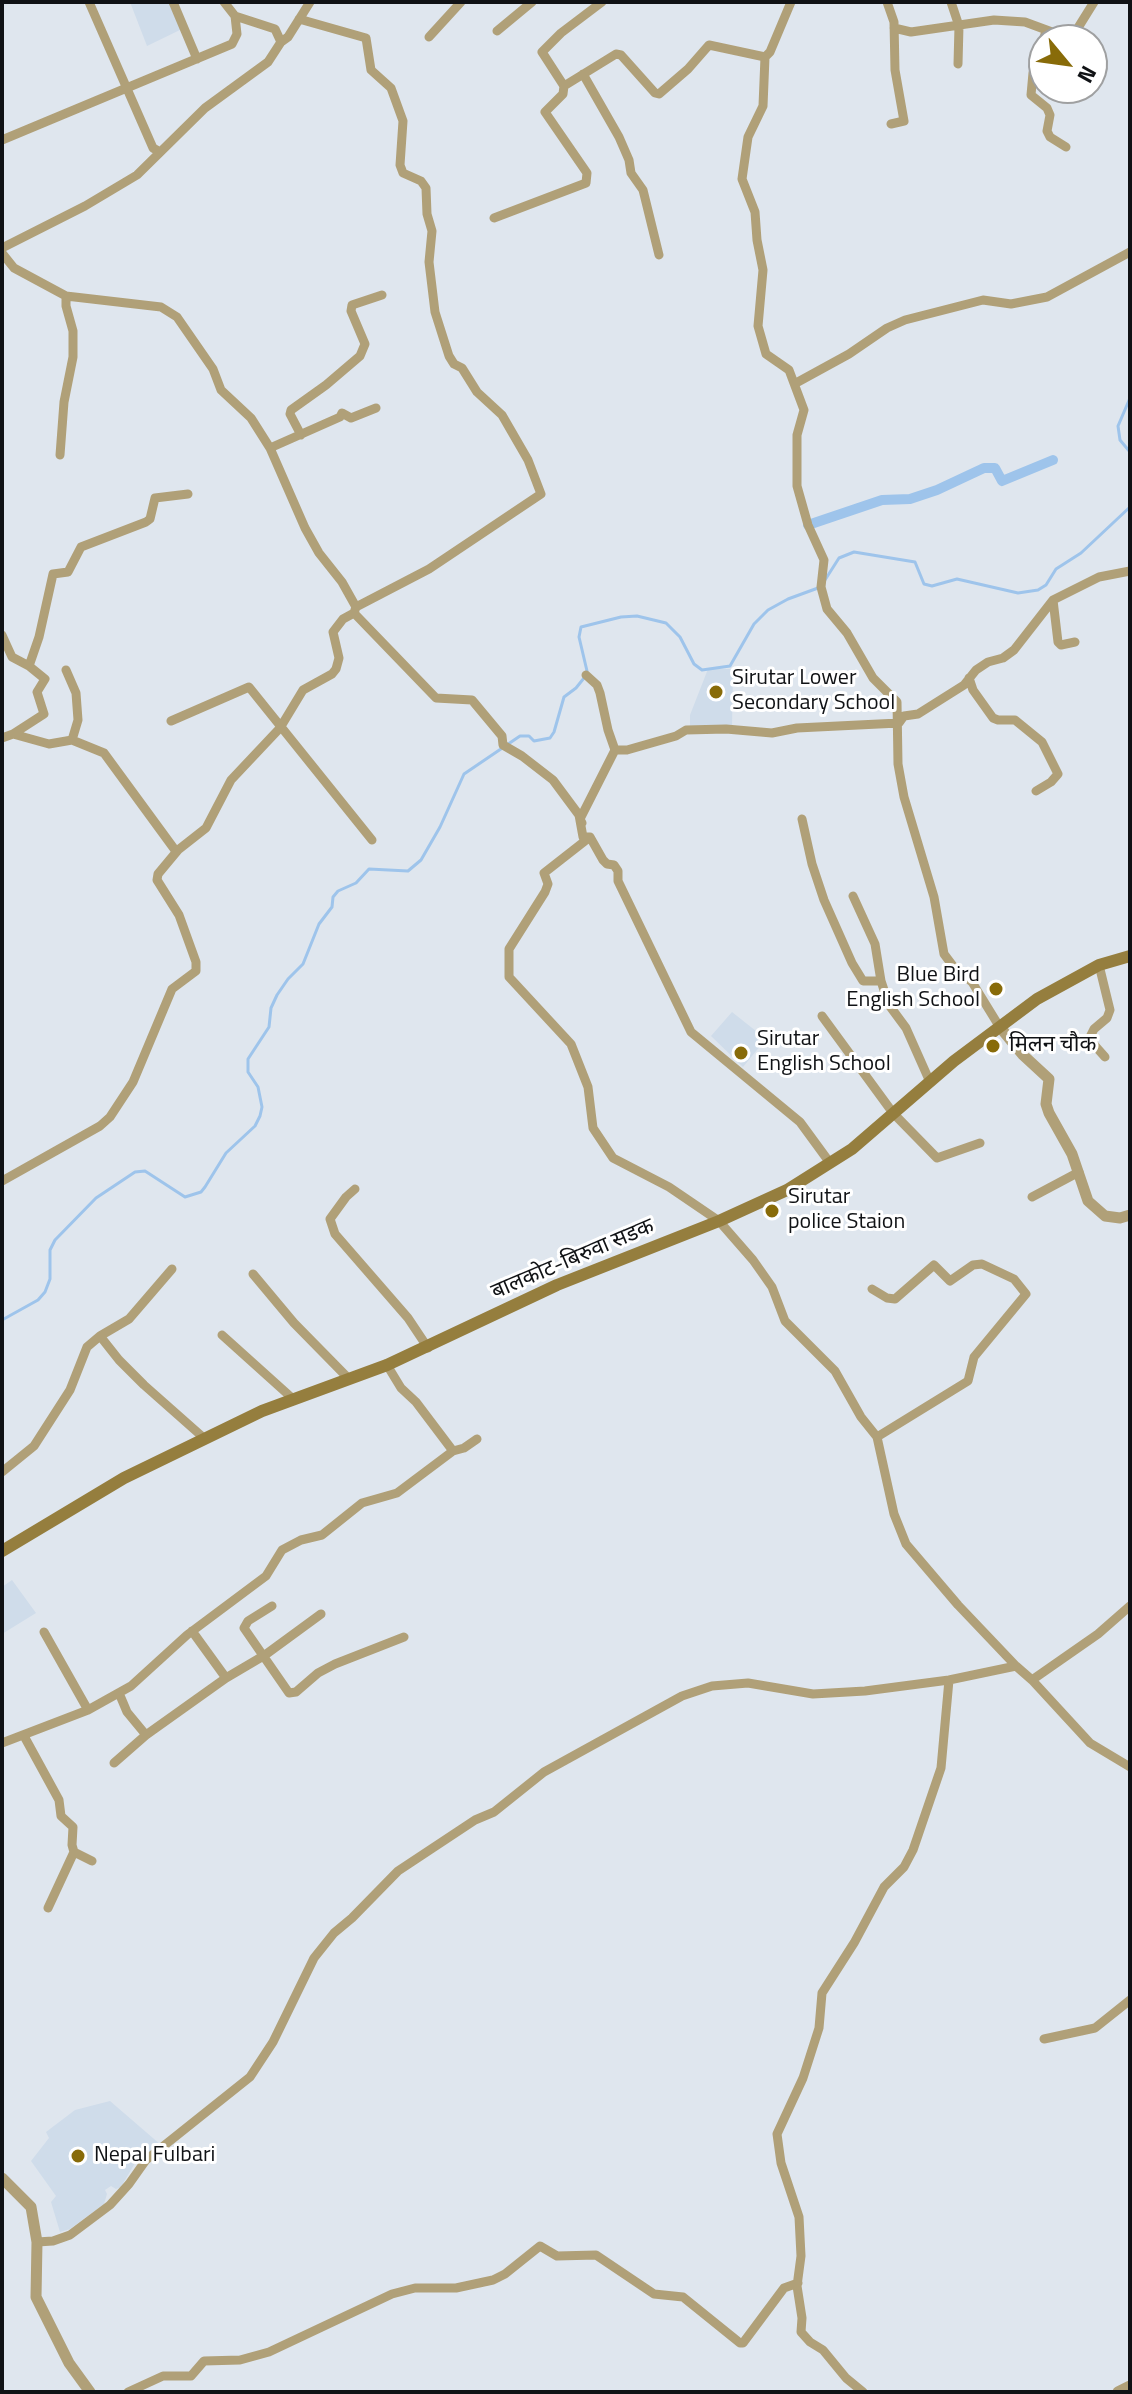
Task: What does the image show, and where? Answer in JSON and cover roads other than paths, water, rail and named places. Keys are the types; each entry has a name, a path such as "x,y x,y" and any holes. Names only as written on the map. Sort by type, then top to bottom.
{"main road":[{"name":"बालकोट-बिरुवा सडक","path":"2,1551 95,1493 292,1398 428,1348 557,1285 719,1221 787,1190 852,1149 999,1026 1037,999 1099,965 1130,956"}],"street":[{"path":"89,2 153,148 160,152"},
{"path":"173,2 197,59"},
{"path":"2,140 232,44 237,34 235,16 224,2"},
{"path":"310,2 268,62 205,108 137,175 2,251 14,268 66,296 161,307 177,317 213,369 221,390 251,418 270,448 305,528 319,553 342,582 355,610 436,698 472,700 502,736 503,745 532,762 553,780 579,815 583,837 590,837"},
{"path":"429,37 461,2"},
{"path":"497,31 532,2"},
{"path":"494,218 586,183 587,173 545,112 563,94 564,86 542,52 561,33 602,2"},
{"path":"791,2 765,57 763,106 748,137 742,179 755,212 763,270 758,326 762,344 766,354 789,370 804,410 797,435 797,486 808,525 824,560 821,587 827,609 847,633 873,678 897,702 897,747 904,797 934,897 944,954 972,982 999,1026 1023,1055 1049,1079 1046,1104 1064,1136 1088,1201 1105,1216 1120,1218 1130,1215"},
{"path":"887,2 894,28 895,70 904,121 891,124"},
{"path":"951,2 959,26 958,64"},
{"path":"1080,24 1094,2"},
{"path":"235,16 275,29 281,42"},
{"path":"2,1181 100,1126 110,1117 133,1082 172,989 196,971 196,962 179,915 157,880 158,874 178,850 206,828 231,780 280,728 303,690 336,669 339,658 333,632 343,619 429,569 541,494 528,460 502,415 477,392 462,368 454,364 449,356 435,312 429,262 432,231 427,214 426,188 421,181 403,173 400,165 403,121 391,88 371,70 366,38 299,19"},
{"path":"894,28 911,32 994,20 1030,24"},
{"path":"564,86 616,54 621,55 659,94 688,69 709,45 765,57"},
{"path":"583,74 619,137 631,173 643,190 659,255"},
{"path":"1042,104 1050,115 1047,131 1050,137 1066,147"},
{"path":"796,383 905,320 983,300 1011,304 1047,297 1130,252"},
{"path":"301,435 290,414 291,410 360,356 365,344 351,311 352,305 382,295"},
{"path":"60,455 64,402 73,357 73,331 66,296"},
{"path":"270,448 340,417 342,413 351,418 376,408"},
{"path":"29,666 53,574 68,572 81,547 150,519 155,498 188,494"},
{"path":"899,723 904,716 918,714 964,685 976,670 988,662 1003,658 1014,650 1053,600 1099,577 1130,571"},
{"path":"1053,600 1058,642 1061,645 1075,642"},
{"path":"2,635 12,657 45,679 37,692 44,714 2,738"},
{"path":"66,670 76,693 78,720 72,740"},
{"path":"586,675 597,685 615,750 599,788 580,819 603,860 614,865 618,871 618,881 691,1032 800,1122 830,1163"},
{"path":"969,678 973,690 993,718 1015,720 1042,742 1058,774 1036,791"},
{"path":"171,721 247,686 372,840"},
{"path":"615,750 627,750 676,736 686,730 772,733 797,728 899,723"},
{"path":"13,734 49,744 72,740 110,758 175,850 178,850"},
{"path":"802,819 824,900 852,963 863,981 881,981"},
{"path":"590,837 544,873 548,884 545,892 509,949 509,977 571,1044 588,1087 593,1128 613,1158 669,1187 719,1221 763,1274 777,1297 785,1321 835,1371 861,1417 877,1437 894,1514 906,1544 958,1605 1090,1743 1130,1767"},
{"path":"853,896 875,944 881,981 889,1005 906,1028 930,1082"},
{"path":"1099,965 1110,1010 1089,1039 1105,1057"},
{"path":"822,1016 893,1113 937,1158 980,1143"},
{"path":"1032,1197 1079,1172"},
{"path":"355,1189 334,1212 330,1219 331,1226 408,1318 428,1348"},
{"path":"872,1289 895,1299 934,1265 950,1281 969,1267 982,1264 1014,1279 1026,1294 974,1357 968,1381 877,1437"},
{"path":"2,1472 34,1446 70,1390 87,1347 129,1319 172,1269"},
{"path":"253,1274 294,1323 348,1378"},
{"path":"222,1335 292,1398"},
{"path":"100,1336 144,1385 205,1439"},
{"path":"387,1365 401,1388 416,1402 453,1451"},
{"path":"2,1743 88,1710 131,1686 192,1631 266,1576 282,1550 301,1540 322,1535 362,1503 397,1493 453,1451 477,1439"},
{"path":"272,1606 248,1621 244,1628 286,1690 292,1693 335,1664 404,1637"},
{"path":"1032,1680 1098,1634 1130,1606"},
{"path":"114,1763 146,1735 321,1614"},
{"path":"192,1631 226,1678"},
{"path":"44,1632 88,1710"},
{"path":"37,2242 70,2235 110,2205 146,2160 241,2086 273,2042 314,1958 334,1933 398,1871 475,1820 494,1812 544,1772 682,1696 712,1686 748,1683 813,1694 865,1691 949,1680 1016,1666"},
{"path":"863,2392 801,2332 799,2217 781,2163 777,2134 803,2078 819,2028 822,1993 884,1887 904,1867 913,1850 941,1768 949,1680"},
{"path":"119,1693 127,1712 146,1735"},
{"path":"24,1736 59,1800 61,1816 73,1827 74,1852 48,1908"},
{"path":"74,1852 92,1861"},
{"path":"1044,2039 1095,2028 1130,2000"},
{"path":"2,2178 31,2207 37,2242 36,2297 69,2363 90,2392"},
{"path":"128,2392 163,2376 191,2376 204,2361 240,2360 269,2352 392,2294 415,2288 456,2288 493,2280 540,2246 557,2256 596,2255 654,2294 683,2297 740,2343 784,2288 798,2283"},
{"path":"1118,2392 1130,2386"}],"waterway":[{"path":"1130,398 1118,426 1120,440 1130,452"},
{"path":"808,525 882,500 910,499 984,468 995,468 1002,481 1053,460"},
{"path":"825,580 839,558 854,552 915,562 924,584 932,586 957,579 1018,593 1038,590 1046,585 1056,569 1081,553 1130,507"},
{"path":"587,671 579,637 581,627 637,616 666,623 680,637 694,664 702,670 730,666 754,624 768,610 818,588"},
{"path":"2,1320 38,1300 45,1292 50,1279 50,1250 55,1240 96,1198 135,1172 145,1171 185,1197 201,1192 226,1153 255,1126 260,1116 262,1107 258,1087 248,1072 248,1059 269,1027 271,1008 277,995 303,964 319,924 332,907 333,897 338,891 356,883 369,869 408,871 421,860 464,774 520,736 529,736 534,741 550,738 564,697 584,678"}],"place":[{"name":"Sirutar Lower Secondary School","path":"716,692"},
{"name":"Blue Bird English School","path":"996,989"},
{"name":"मिलन चौक","path":"993,1046"},
{"name":"Sirutar English School","path":"741,1053"},
{"name":"Sirutar police Staion","path":"772,1211"},
{"name":"Nepal Fulbari","path":"78,2156"}]}
